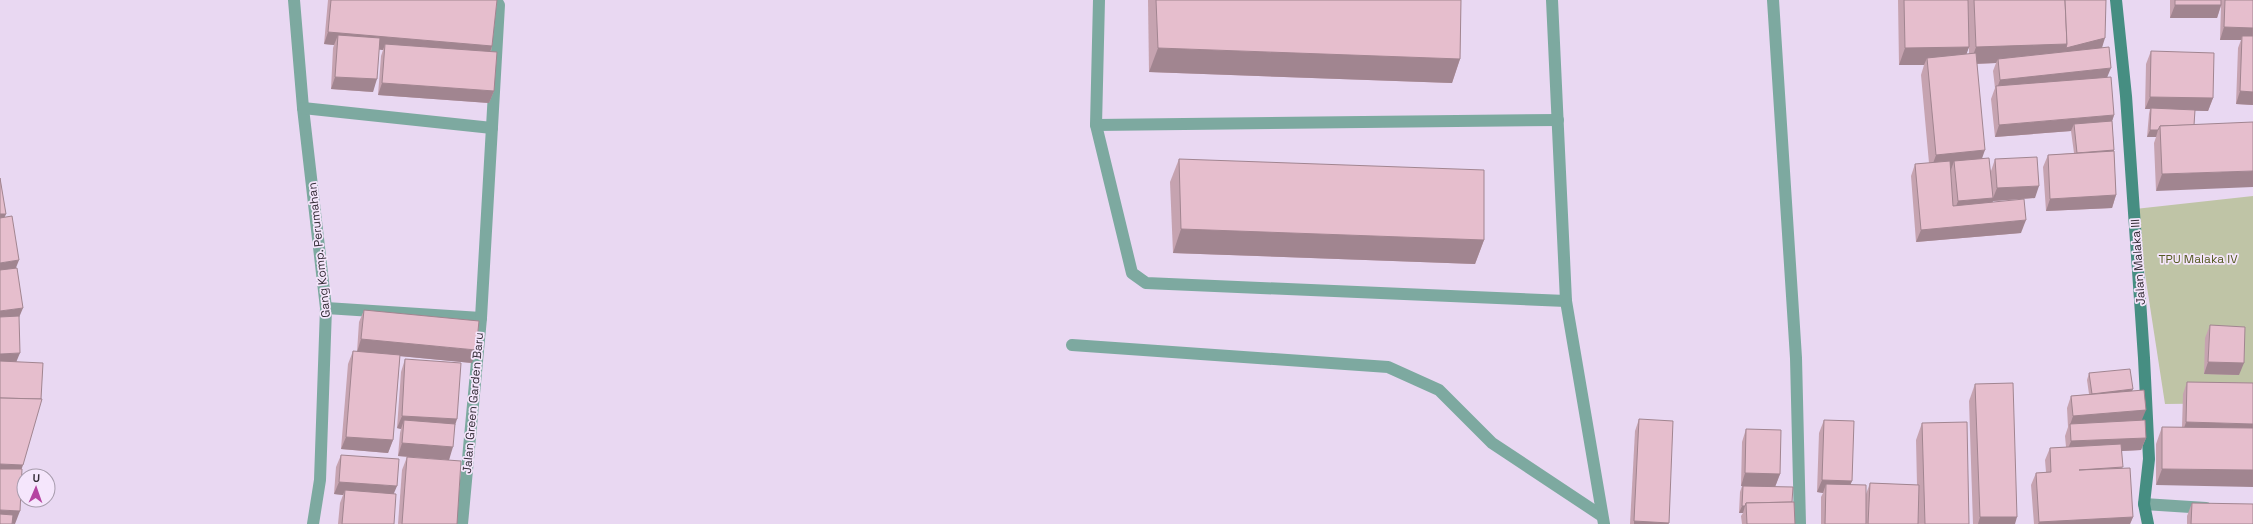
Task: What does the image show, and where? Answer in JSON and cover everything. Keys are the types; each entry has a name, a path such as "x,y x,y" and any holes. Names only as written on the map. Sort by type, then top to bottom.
{"street":[{"name":"Gang Komp. Perumahan","path":"294,0 304,108 326,308 320,480 313,524"},
{"path":"482,318 499,5 496,0"},
{"path":"1099,0 1096,125 1132,273 1146,283 1566,301"},
{"path":"1552,0 1566,301 1603,520"},
{"path":"1773,0 1796,358 1800,524"},
{"name":"Jalan Malaka III","path":"2116,0 2126,96 2144,358 2150,458 2144,504 2148,524"},
{"path":"304,108 492,128"},
{"path":"1096,125 1558,120"},
{"name":"Jalan Green Garden Baru","path":"326,308 482,318 462,524"},
{"path":"1072,345 1388,367 1439,390 1492,443 1603,520"},
{"path":"2144,504 2216,508"}],"green space":[{"name":"TPU Malaka IV","path":"2253,196 2253,403 2165,404 2135,209"}],"building":[{"path":"331,0 497,0 492,46 328,32"},
{"path":"1156,0 1461,0 1460,59 1158,48"},
{"path":"1904,0 1968,0 1969,47 1905,48"},
{"path":"1974,0 2065,0 2067,44 1976,47"},
{"path":"2065,0 2106,0 2105,38 2066,48"},
{"path":"2175,0 2221,0 2221,5 2175,5"},
{"path":"2225,0 2253,0 2253,28 2224,27"},
{"path":"338,35 380,38 377,79 335,77"},
{"path":"2242,36 2253,36 2253,92 2240,91"},
{"path":"385,44 497,52 494,91 382,83"},
{"path":"2109,47 2111,68 2000,80 1998,59"},
{"path":"2151,51 2214,53 2213,98 2150,97"},
{"path":"1976,53 1985,150 1936,155 1927,58"},
{"path":"2111,77 2114,115 1999,125 1996,86"},
{"path":"2151,108 2195,110 2194,125 2160,126 2158,130 2150,130"},
{"path":"2112,121 2114,150 2077,153 2074,124"},
{"path":"2253,122 2253,171 2162,174 2160,126"},
{"path":"2114,151 2116,195 2050,199 2048,155"},
{"path":"2037,157 2039,186 1997,188 1995,159"},
{"path":"1989,158 1993,198 1958,201 1954,161"},
{"path":"1179,159 1484,170 1484,240 1181,229"},
{"path":"1950,161 1953,206 2024,199 2026,220 1921,230 1915,164"},
{"path":"0,178 6,214 0,214"},
{"path":"12,216 19,260 0,263 0,218"},
{"path":"17,268 23,308 0,311 0,270"},
{"path":"364,310 479,321 476,350 361,339"},
{"path":"19,316 20,353 0,354 0,317"},
{"path":"2210,325 2245,327 2244,363 2208,362"},
{"path":"353,351 400,355 393,440 346,437"},
{"path":"405,359 461,363 457,419 402,416"},
{"path":"0,361 43,363 41,399 0,398"},
{"path":"2130,369 2133,389 2092,394 2089,373"},
{"path":"2187,382 2253,383 2253,424 2186,422"},
{"path":"2013,383 2017,517 1980,517 1975,384"},
{"path":"2144,390 2146,410 2073,416 2071,396"},
{"path":"0,398 42,399 23,465 0,464"},
{"path":"1639,419 1673,421 1669,523 1634,521"},
{"path":"404,420 455,424 453,447 402,443"},
{"path":"1824,420 1854,421 1852,481 1822,480"},
{"path":"2145,420 2146,438 2071,441 2070,424"},
{"path":"1967,422 1969,524 1925,524 1922,423"},
{"path":"2162,427 2253,428 2253,470 2162,469"},
{"path":"1746,429 1781,430 1780,474 1745,473"},
{"path":"2121,444 2123,467 2079,470 2130,468 2133,517 2039,522 2036,473 2051,472 2050,448"},
{"path":"341,455 399,459 397,486 339,482"},
{"path":"407,457 461,461 457,524 402,524"},
{"path":"0,469 16,469 16,508 20,508 20,511 0,510"},
{"path":"1870,483 1919,485 1918,524 1868,524"},
{"path":"1826,484 1866,485 1866,524 1825,524"},
{"path":"1743,486 1793,487 1792,502 1746,503 1745,506 1742,506"},
{"path":"345,490 396,494 394,524 342,524"},
{"path":"1794,502 1795,524 1747,524 1746,503"},
{"path":"2192,503 2253,504 2253,524 2191,524"},
{"path":"0,514 13,515 12,524 0,524"}]}
